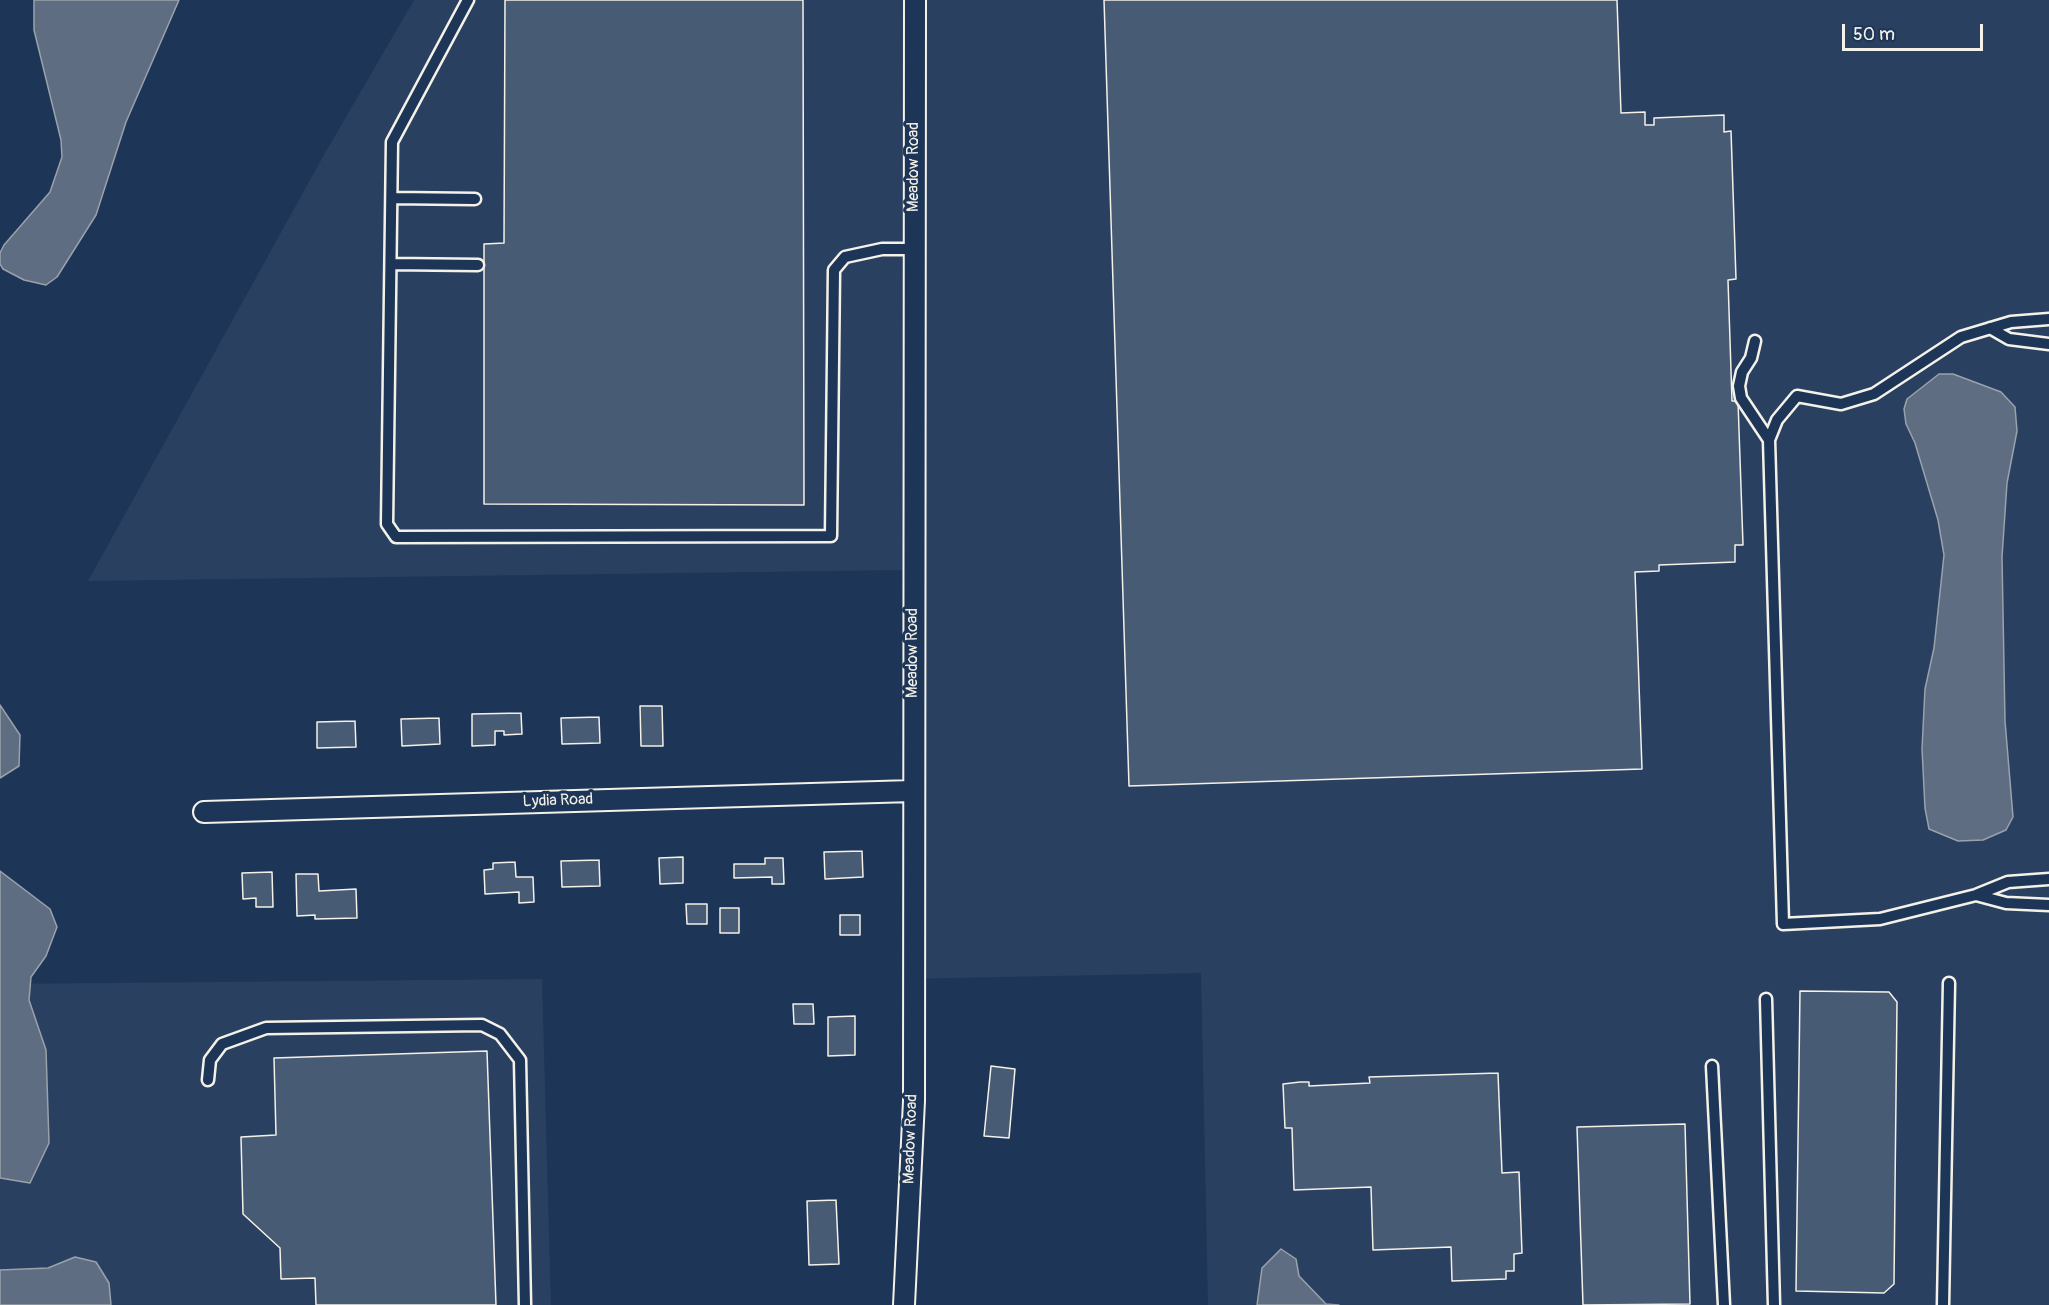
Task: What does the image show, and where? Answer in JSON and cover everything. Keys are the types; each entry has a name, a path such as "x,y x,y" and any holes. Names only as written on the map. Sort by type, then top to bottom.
{"street":[{"name":"Meadow Road","path":"904,1305 914,1101 912,790 915,0"},
{"name":"Lydia Road","path":"204,812 912,790"}],"lane":[{"path":"468,0 392,142 387,524 396,537 831,536 834,270 845,257 882,249 914,249"},
{"path":"392,198 476,200"},
{"path":"391,264 478,265"},
{"path":"2049,319 2011,322 1961,337 1874,394 1841,404 1797,396 1777,420 1769,440 1782,924 1880,919 1976,895 2008,882 2049,879"},
{"path":"1990,328 2009,339 2049,344"},
{"path":"1755,341 1751,358 1742,372 1739,386 1742,398 1769,440"},
{"path":"1976,895 2006,903 2049,904"},
{"path":"1943,1305 1949,983"},
{"path":"1766,999 1774,1305"},
{"path":"208,1080 210,1060 222,1044 266,1028 483,1025 500,1034 520,1060 525,1305"},
{"path":"1712,1066 1724,1305"}],"shaded area":[{"path":"34,0 179,0 126,122 96,215 57,277 46,285 24,280 3,269 0,264 0,253 4,245 50,192 62,157 61,140 34,30"},
{"path":"414,0 2049,0 2049,1305 1208,1305 1201,973 904,979 905,570 88,581 325,153"},
{"path":"1939,374 1953,374 2001,392 2015,407 2017,431 2007,483 2002,557 2005,721 2013,817 2006,830 1983,840 1958,841 1929,829 1925,808 1922,749 1925,689 1934,648 1944,555 1938,520 1915,443 1906,424 1904,409 1907,399"},
{"path":"0,705 20,735 19,766 0,778"},
{"path":"0,871 50,909 57,927 46,956 31,977 29,1000 46,1050 49,1143 30,1183 0,1178"},
{"path":"542,979 551,1305 0,1305 0,984"},
{"path":"1281,1249 1296,1259 1299,1276 1326,1304 1339,1305 1257,1305 1262,1268"},
{"path":"75,1257 96,1262 109,1283 111,1305 0,1305 0,1270 48,1268"}],"building":[{"path":"505,0 803,0 804,505 484,504 484,244 504,243"},
{"path":"1104,0 1617,0 1621,113 1645,112 1645,125 1654,125 1654,118 1724,115 1724,132 1731,131 1736,279 1728,280 1732,401 1738,401 1743,545 1735,545 1735,562 1659,565 1659,571 1635,572 1642,769 1129,786"},
{"path":"640,706 662,706 663,746 641,746"},
{"path":"521,713 522,734 504,735 504,731 495,731 495,745 472,746 472,714"},
{"path":"599,717 600,743 562,744 561,718"},
{"path":"439,718 440,744 402,746 401,719"},
{"path":"355,721 356,747 317,748 317,722"},
{"path":"862,851 863,877 825,879 824,852"},
{"path":"683,857 683,883 660,884 659,858"},
{"path":"765,858 783,858 784,884 772,884 772,877 734,878 734,864 765,864"},
{"path":"599,860 600,886 562,887 561,861"},
{"path":"515,862 516,877 533,877 534,902 519,903 519,892 485,894 484,870 493,869 493,863"},
{"path":"272,872 273,907 256,907 256,898 243,899 242,873"},
{"path":"296,874 318,874 319,891 356,889 357,918 315,919 315,915 297,916"},
{"path":"686,904 707,904 707,924 687,924"},
{"path":"720,908 739,908 739,933 720,933"},
{"path":"840,915 860,915 860,935 840,935"},
{"path":"1800,991 1889,992 1897,1002 1894,1284 1884,1293 1796,1291"},
{"path":"793,1004 813,1004 814,1024 794,1024"},
{"path":"855,1016 855,1055 828,1056 828,1017"},
{"path":"487,1051 496,1305 316,1305 315,1278 281,1279 280,1248 243,1214 241,1137 276,1135 274,1058"},
{"path":"991,1066 1015,1069 1009,1138 984,1136"},
{"path":"1498,1073 1502,1173 1519,1172 1522,1253 1514,1254 1514,1271 1506,1271 1506,1279 1452,1281 1451,1247 1373,1250 1371,1187 1294,1190 1292,1128 1285,1128 1283,1084 1309,1082 1309,1086 1370,1083 1369,1077"},
{"path":"1685,1124 1690,1304 1583,1305 1577,1127"},
{"path":"836,1200 839,1264 809,1265 807,1201"}]}
